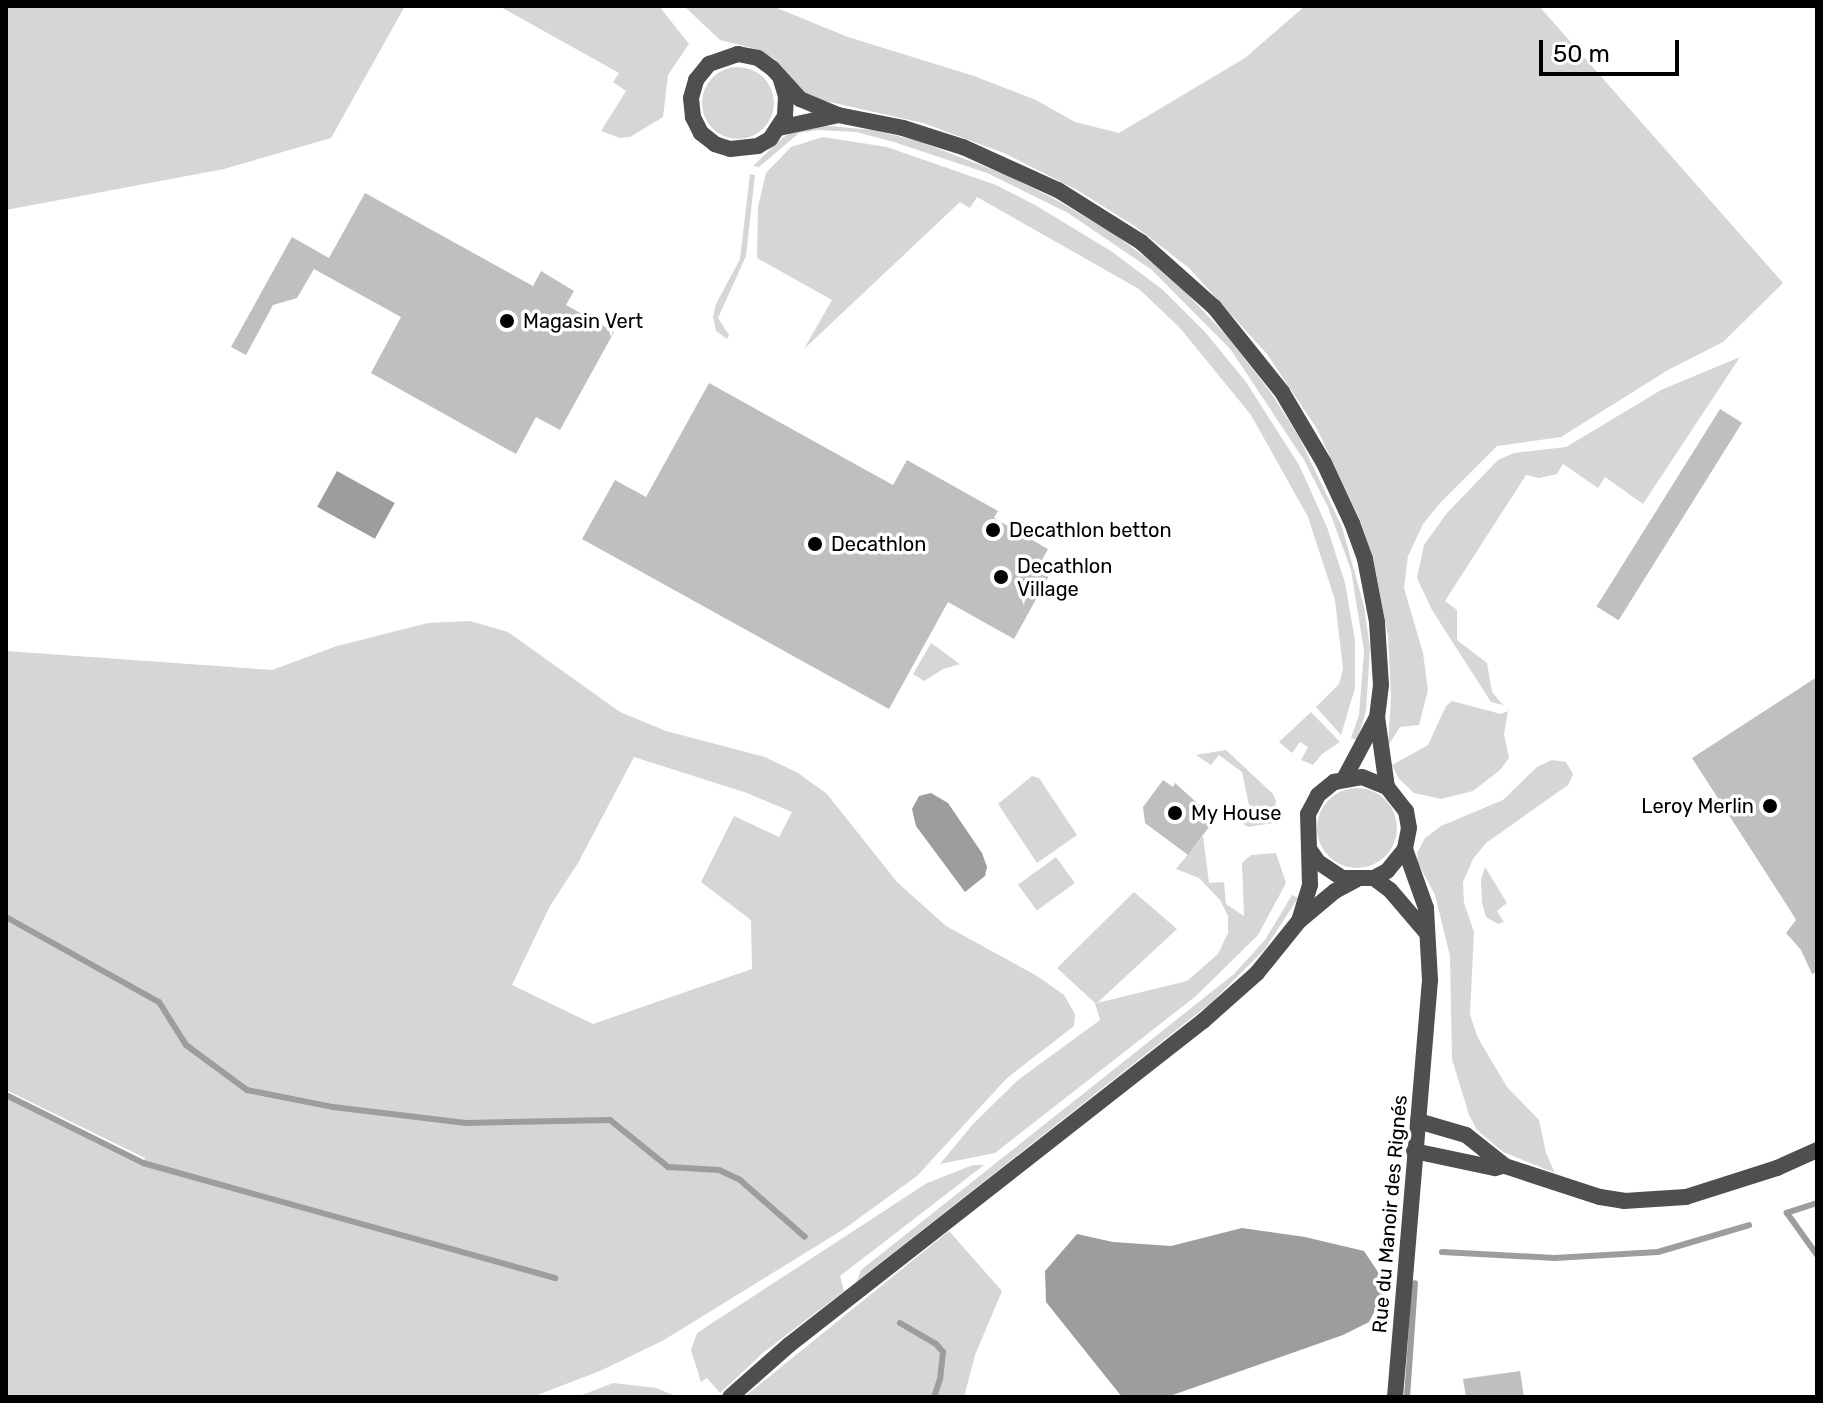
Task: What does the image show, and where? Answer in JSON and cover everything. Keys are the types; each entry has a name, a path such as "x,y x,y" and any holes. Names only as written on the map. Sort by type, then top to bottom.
{"street":[{"path":"781,80 786,96 785,116 779,128 758,146 730,149 715,144 701,133 693,117 691,98 696,80 709,64 738,54 758,58 781,80 800,99 838,115 935,137 996,160 1058,190 1149,248 1214,307 1263,365 1297,415 1352,523 1365,559 1377,622 1381,685 1377,717 1387,787"},
{"path":"779,128 838,115"},
{"path":"1344,779 1377,717"},
{"path":"730,1397 789,1345 1203,1021 1257,973 1299,921 1335,891 1356,880 1374,878 1397,862 1405,849 1409,828 1406,811 1387,787 1362,777 1344,779 1318,795 1308,814 1306,833 1310,850 1310,885 1299,921"},
{"name":"Rue du Manoir des Rignés","path":"1395,1397 1430,980 1426,908 1405,849"},
{"path":"1310,850 1329,872 1356,880"},
{"path":"1374,878 1390,890 1425,931"},
{"path":"1418,1121 1466,1135 1505,1166 1600,1197 1665,1200 1731,1185 1817,1150"},
{"path":"1414,1151 1495,1168 1505,1166"}],"shaded area":[{"path":"6,6 405,6 331,138 224,169 6,210"},
{"path":"499,6 659,6 689,44 668,75 663,117 630,137 620,138 601,131 626,91 613,82 619,73"},
{"path":"684,6 772,6 848,37 974,76 1036,100 1075,122 1119,133 1245,58 1305,6 1539,6 1783,283 1723,342 1668,370 1561,437 1497,446 1441,502 1423,524 1408,556 1404,588 1423,653 1428,690 1419,725 1400,727 1388,746 1391,697 1388,636 1373,557 1360,520 1317,429 1267,354 1189,268 1136,227 1077,190 1004,153 923,123 812,98 798,88 775,59 752,48 720,40"},
{"path":"738,67 758,73 768,83 774,103 768,123 758,133 738,139 718,133 708,123 702,103 708,83 718,73"},
{"path":"818,125 873,130 918,141 1004,174 1051,197 1114,234 1169,275 1227,336 1271,393 1299,437 1342,527 1364,606 1370,648 1366,711 1357,740 1351,738 1359,715 1364,651 1351,570 1328,507 1304,460 1231,350 1152,270 1068,213 987,173 856,132 818,130 799,133 759,167 753,166 782,138 798,129"},
{"path":"823,137 887,147 996,185 1111,251 1163,290 1205,332 1246,382 1299,465 1327,527 1345,583 1355,640 1355,688 1341,735 1316,707 1339,684 1343,669 1335,600 1308,517 1251,415 1180,328 1139,289 977,197 970,208 960,202 804,349 832,300 757,258 758,207 766,173 791,147"},
{"path":"750,174 755,175 746,256 718,318 729,335 727,339 716,331 713,317 716,304 740,259"},
{"path":"1740,357 1643,504 1605,477 1598,488 1563,464 1557,474 1539,478 1526,475 1445,601 1457,610 1457,640 1487,663 1492,692 1503,705 1491,702 1432,610 1417,578 1424,545 1447,513 1498,460 1514,453 1566,447 1661,390"},
{"path":"337,471 395,503 375,539 317,507"},
{"path":"470,621 508,632 620,712 666,731 765,757 798,773 827,794 897,882 946,926 1037,976 1064,995 1075,1014 1074,1026 1007,1078 917,1176 844,1229 664,1340 600,1371 532,1397 6,1397 6,1098 142,1166 145,1158 6,1090 6,651 272,670 337,646 428,623","holes":["634,757 747,793 792,812 779,837 734,816 701,882 751,920 752,969 593,1024 512,985 550,906 578,863"]},
{"path":"931,643 960,664 943,669 924,681 913,674"},
{"path":"1452,701 1501,714 1508,711 1504,734 1509,758 1500,770 1473,791 1441,799 1414,793 1399,779 1392,765 1428,745 1446,706"},
{"path":"1311,712 1340,742 1322,754 1313,765 1301,760 1308,747 1300,742 1292,753 1279,742"},
{"path":"1226,750 1273,794 1276,801 1273,823 1248,827 1242,823 1235,813 1250,810 1242,772 1219,755 1211,765 1196,755"},
{"path":"1552,760 1566,762 1573,774 1568,785 1486,843 1473,859 1463,882 1464,903 1474,932 1470,1015 1478,1038 1507,1087 1539,1120 1546,1153 1555,1173 1503,1152 1477,1130 1469,1115 1452,1059 1450,956 1435,895 1418,863 1417,853 1425,838 1441,826 1503,800 1537,767"},
{"path":"1032,776 1039,778 1077,835 1037,863 998,804"},
{"path":"1357,788 1372,791 1385,800 1394,813 1397,828 1394,843 1385,856 1372,865 1357,868 1342,865 1329,856 1320,843 1317,828 1320,813 1329,800 1342,791"},
{"path":"931,793 948,803 982,853 987,867 985,876 965,892 916,826 912,809 919,796"},
{"path":"1203,836 1209,883 1224,882 1226,904 1244,916 1242,863 1251,855 1276,853 1286,883 1258,935 1196,996 995,1153 940,1164 973,1124 1018,1080 1100,1020 1095,1003 1057,968 1134,892 1177,929 1097,1003 1187,981 1218,954 1228,933 1228,916 1220,900 1199,878 1176,869"},
{"path":"1056,857 1075,883 1037,911 1018,885"},
{"path":"1485,867 1507,903 1497,911 1504,922 1498,924 1486,917 1482,903 1481,880"},
{"path":"1292,895 1298,898 1265,949 1212,1002 857,1281 861,1270 1234,974 1265,940"},
{"path":"973,1165 984,1165 840,1276 844,1291 764,1352 720,1393 707,1378 701,1382 691,1350 697,1333 927,1183"},
{"path":"1242,1228 1305,1237 1364,1251 1378,1272 1383,1295 1369,1322 1343,1335 1167,1397 1122,1397 1046,1302 1045,1271 1077,1234 1113,1242 1171,1246"},
{"path":"949,1231 1002,1291 975,1355 964,1397 744,1397"},
{"path":"613,1383 656,1388 678,1397 577,1397"}],"building":[{"name":"Magasin Vert","path":"365,193 533,286 541,271 574,291 566,305 614,332 560,430 536,417 516,454 371,373 401,317 314,269 297,298 273,305 246,355 231,347 292,237 329,258"},
{"name":"Decathlon","path":"709,383 893,485 907,460 998,511 994,518 1048,549 1038,567 1050,574 1014,639 948,602 889,709 582,539 615,480 646,497"},
{"path":"1720,409 1742,423 1619,620 1597,607"},
{"name":"Leroy Merlin","path":"1817,677 1817,972 1812,974 1801,950 1786,933 1796,920 1692,758"},
{"name":"My House","path":"1163,780 1173,787 1175,783 1215,819 1188,855 1145,823 1143,807"},
{"path":"1520,1371 1524,1397 1466,1397 1463,1379"}],"waterway":[{"path":"6,917 159,1002 186,1045 247,1090 333,1107 466,1123 610,1120 668,1167 719,1170 740,1180 805,1237"},
{"path":"6,1095 143,1163 555,1278"},
{"path":"1817,1203 1787,1213 1817,1255"},
{"path":"1442,1252 1555,1258 1658,1252 1749,1225"},
{"path":"1407,1397 1415,1283"},
{"path":"900,1323 936,1344 943,1352 934,1397"}],"place":[{"name":"Magasin Vert","path":"507,321"},
{"name":"Decathlon betton","path":"993,530"},
{"name":"Decathlon","path":"815,544"},
{"name":"Decathlon Village","path":"1001,577"},
{"name":"Leroy Merlin","path":"1770,806"},
{"name":"My House","path":"1175,813"}]}
